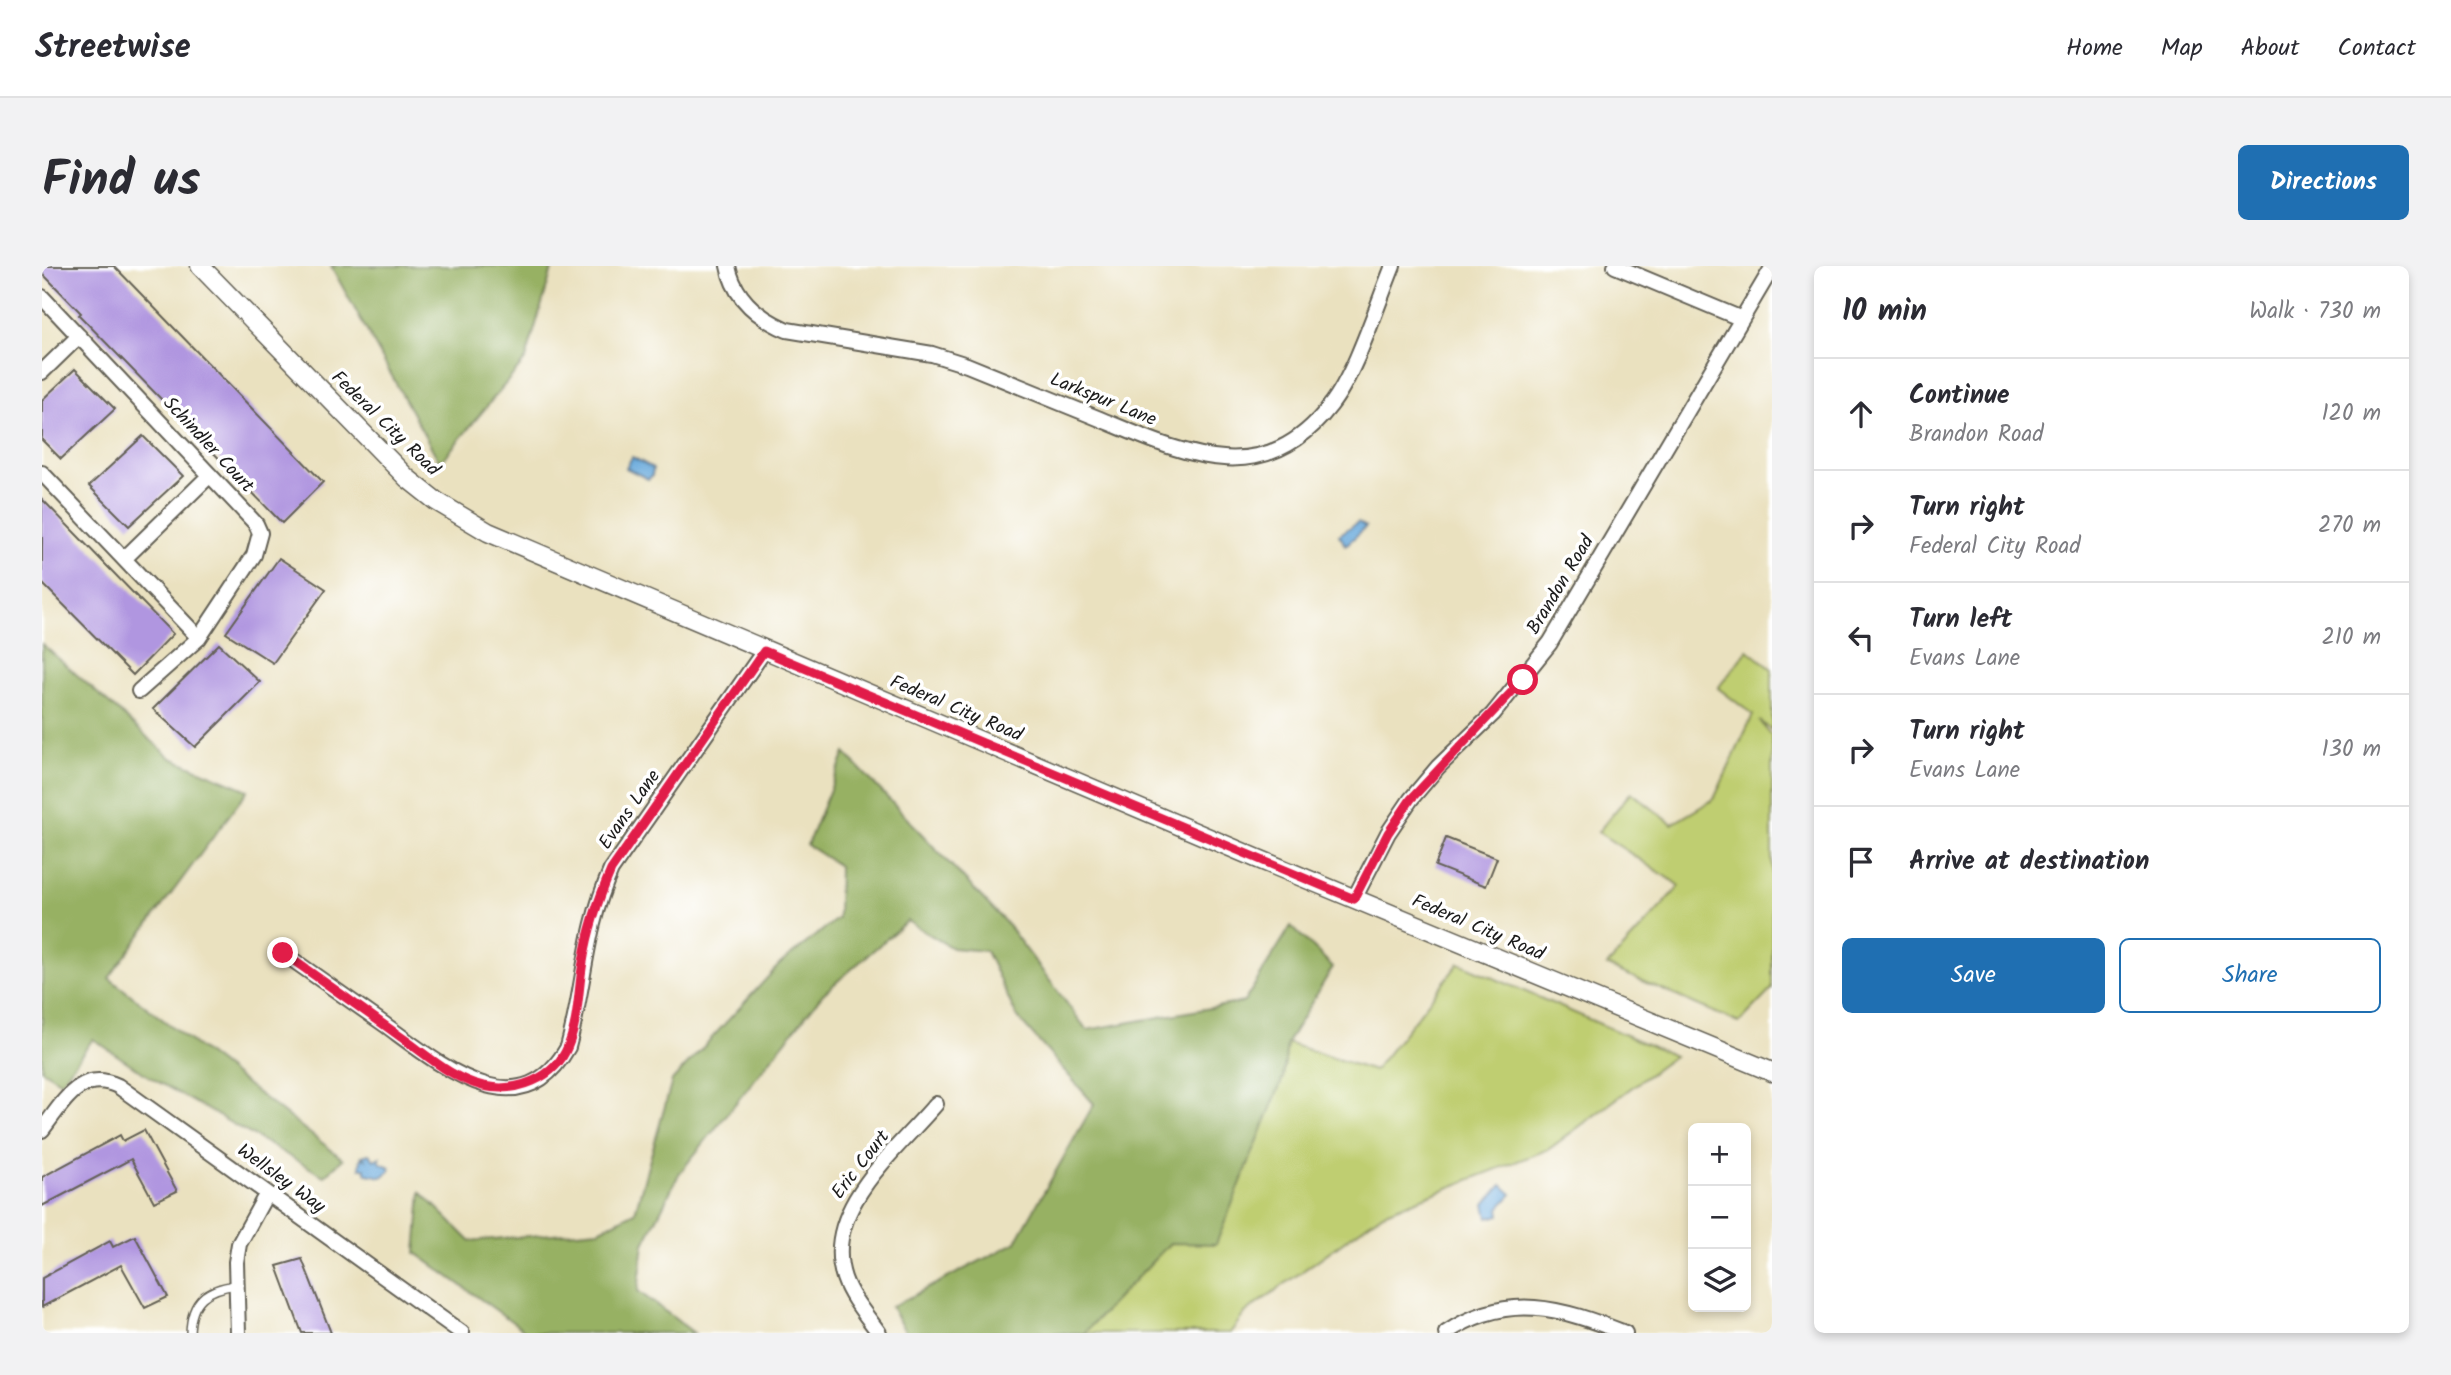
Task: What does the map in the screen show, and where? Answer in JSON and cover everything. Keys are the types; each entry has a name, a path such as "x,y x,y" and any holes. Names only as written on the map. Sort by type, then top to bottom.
{"street":[{"name":"Federal City Road","path":"200,266 407,478 436,501 488,532 764,651 1772,1072"},
{"name":"Larkspur Lane","path":"728,266 744,301 770,323 788,330 932,354 967,365 1174,450 1216,460 1259,455 1279,448 1317,422 1342,387 1393,266"},
{"path":"1615,266 1742,319"},
{"name":"Brandon Road","path":"1354,899 1388,833 1411,799 1438,767 1493,714 1549,643 1772,268"},
{"name":"Schindler Court","path":"42,297 256,524 260,533 254,555 199,638 139,691"},
{"path":"42,372 79,335"},
{"path":"42,473 199,638"},
{"path":"124,559 210,475"},
{"name":"Evans Lane","path":"283,953 456,1076 496,1088 530,1083 543,1077 562,1058 568,1047 593,915 611,870 764,651"},
{"name":"Wellsley Way","path":"42,1130 72,1090 94,1080 118,1086 461,1333"},
{"name":"Eric Court","path":"879,1333 844,1278 840,1240 843,1223 860,1192 936,1104"},
{"path":"238,1333 236,1285 239,1244 268,1193"},
{"path":"1446,1333 1475,1317 1525,1306 1575,1313 1625,1333"}],"lane":[{"path":"190,1333 194,1314 206,1294 212,1289 236,1285"}],"green space":[{"path":"331,266 553,266 526,359 440,463"},
{"path":"42,644 171,758 248,790 109,978 343,1159 324,1176 148,1076 93,1039 61,1082 42,1070"},
{"path":"1748,650 1772,669 1772,730 1759,721 1772,736 1772,989 1739,1023 1607,966 1680,886 1598,832 1631,792 1672,824 1714,799 1753,715 1718,688"},
{"path":"845,753 1006,923 1087,1030 1244,1002 1291,926 1333,967 1287,1043 1283,1078 1216,1244 1170,1243 1084,1333 906,1333 891,1307 1015,1243 1094,1104 1017,1017 986,951 952,948 907,921 823,994 679,1174 644,1244 638,1291 694,1333 528,1333 416,1253 421,1192 470,1241 599,1230 635,1212 672,1081 780,964 838,918 839,866 807,845"},
{"path":"1459,963 1674,1056 1549,1149 1383,1213 1246,1312 1230,1333 1084,1333 1170,1243 1283,1078 1287,1043 1374,1071"}],"water":[{"path":"632,457 653,468 652,476 648,479 626,468"},
{"path":"1358,522 1366,527 1346,545 1339,535"},
{"path":"369,1154 374,1160 380,1157 379,1162 390,1167 390,1171 382,1177 367,1174 365,1168 360,1168 361,1158 365,1159 362,1156"},
{"path":"1502,1185 1512,1194 1499,1208 1500,1215 1488,1218 1485,1204"}],"building":[{"path":"42,266 114,266 323,482 282,523 79,315 81,313 42,273"},
{"path":"75,369 115,409 61,459 42,440 42,400"},
{"path":"143,436 183,476 129,526 89,486"},
{"path":"42,499 173,634 133,675 42,583"},
{"path":"279,558 326,589 273,663 226,633"},
{"path":"219,644 260,682 195,747 153,709"},
{"path":"1446,838 1497,858 1486,886 1435,866"},
{"path":"144,1130 177,1191 154,1202 131,1159 42,1206 42,1177 120,1135 123,1141"},
{"path":"135,1236 168,1297 145,1308 121,1265 42,1307 42,1278 110,1241 113,1247"},
{"path":"302,1259 331,1333 302,1333 277,1266"}],"route":[{"path":"283,953 456,1076 482,1086 496,1088 530,1083 543,1077 553,1069 568,1047 575,1022 588,936 596,905 611,870 764,651 1354,899 1388,833 1411,799 1438,767 1493,714 1523,680"}]}
